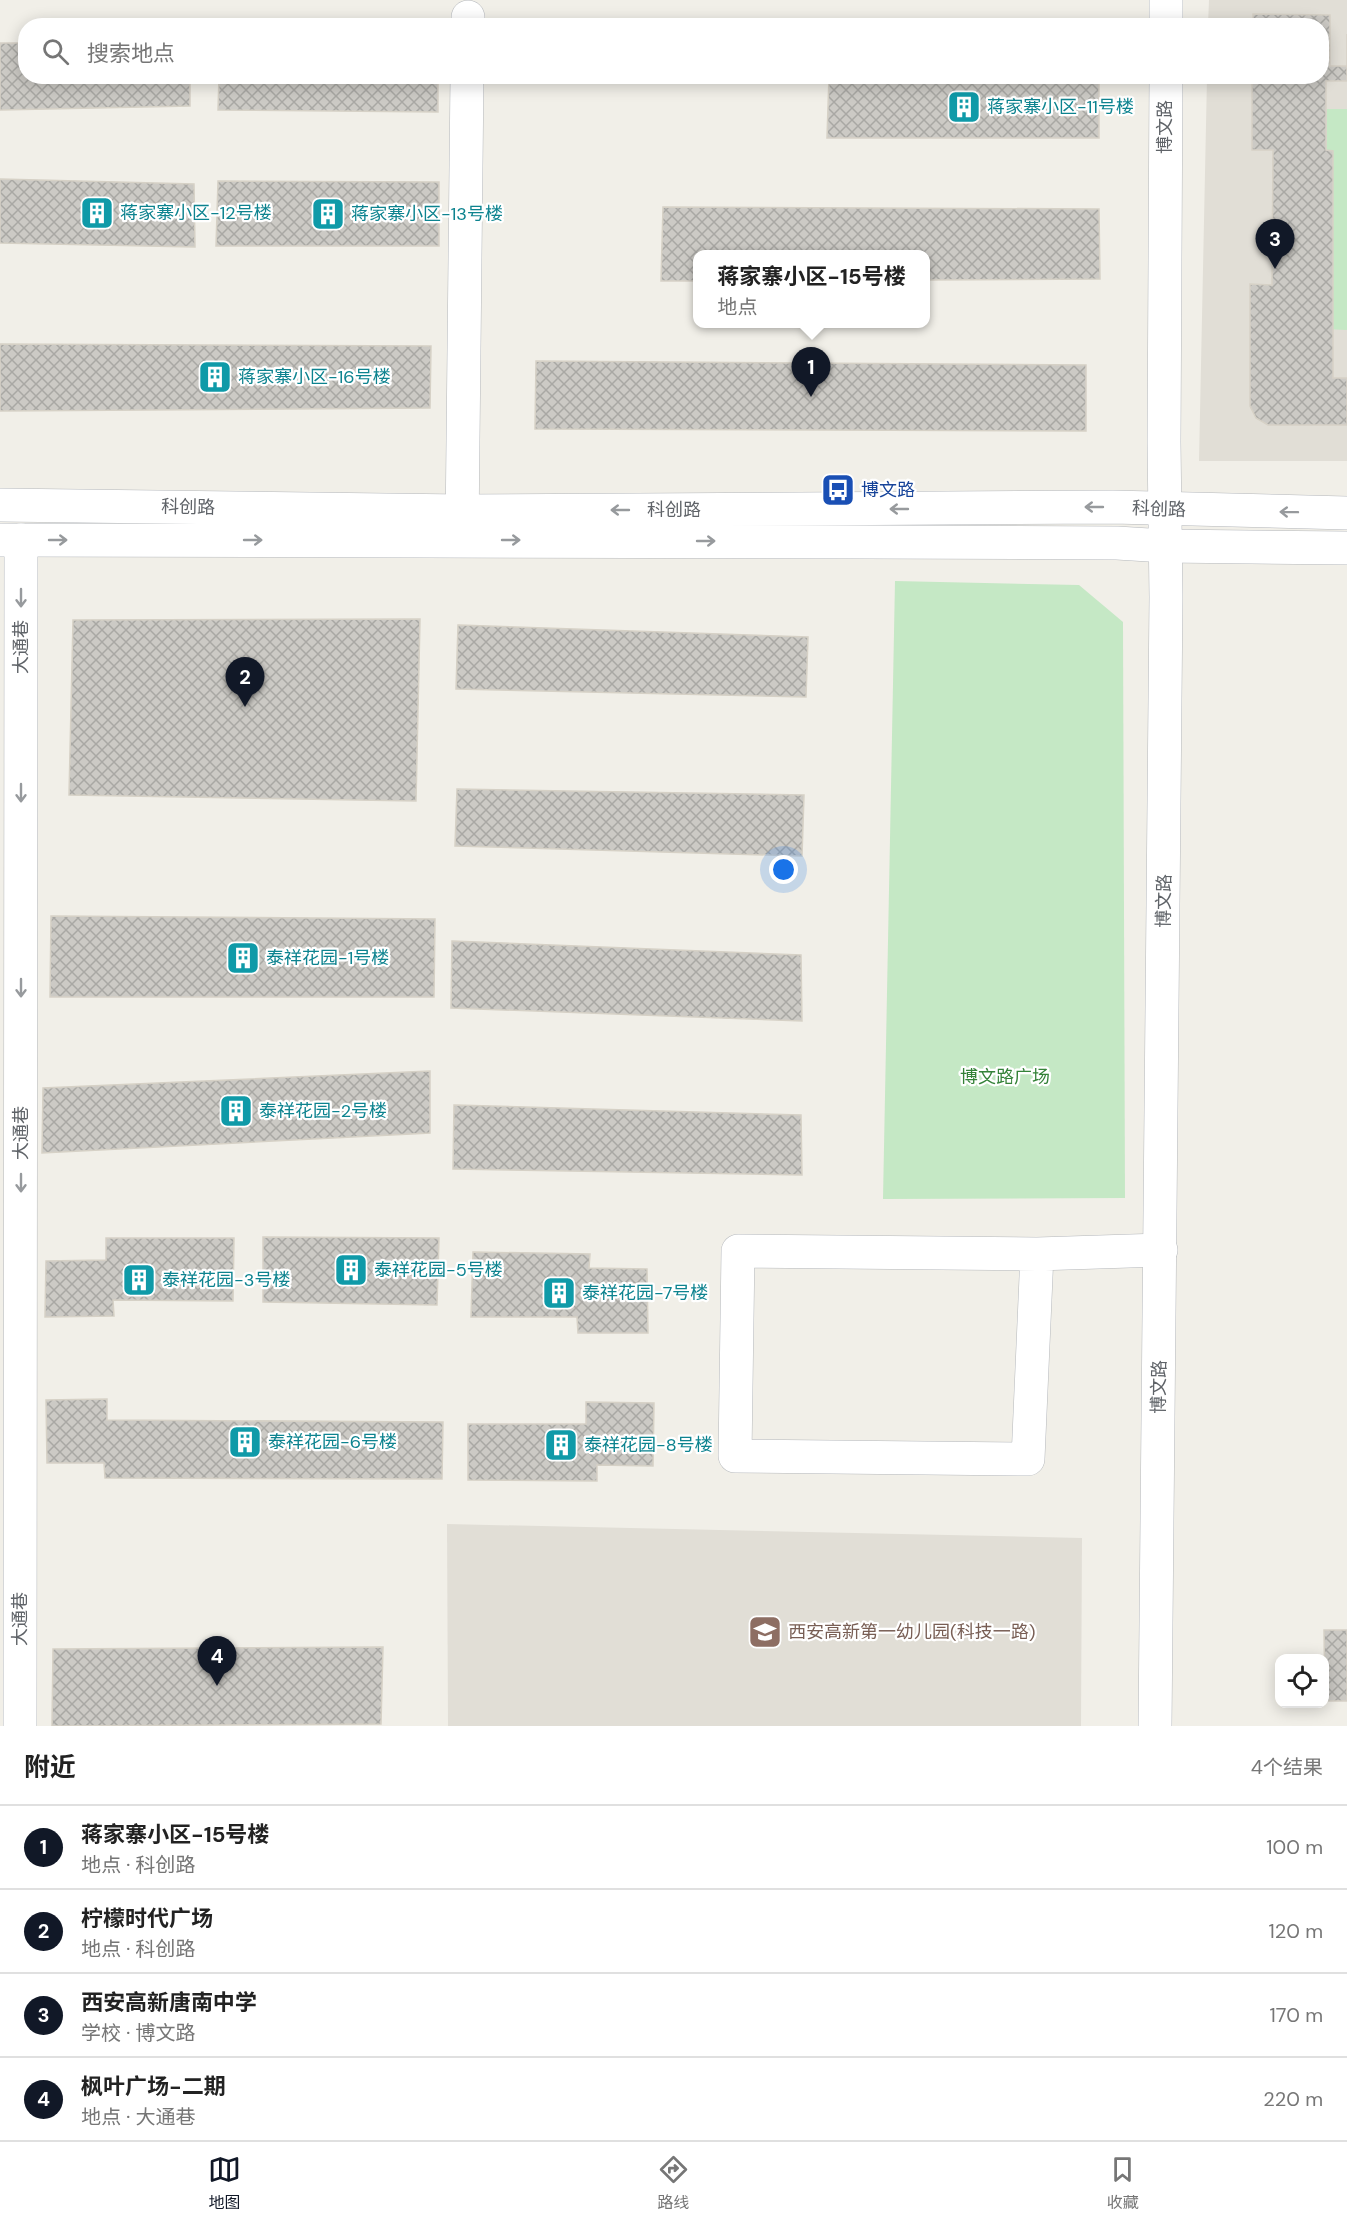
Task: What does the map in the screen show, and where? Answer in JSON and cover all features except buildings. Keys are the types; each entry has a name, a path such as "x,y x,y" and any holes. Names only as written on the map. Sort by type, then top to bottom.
{"street":[{"path":"1166,0 1166,18"},
{"path":"462,525 467,84"},
{"name":"博文路","path":"1155,1726 1166,597 1164,508 1166,84"},
{"name":"科创路","path":"0,505 462,525 1165,546 1347,548"},
{"name":"科创路","path":"10,540 462,525 1164,508 1347,513"},
{"name":"大通巷","path":"10,540 20,1726"},
{"path":"1038,1254 1028,1459 735,1456 738,1251 1038,1254 1161,1250"}],"shaded area":[{"path":"1209,0 1347,0 1347,461 1199,461 1207,84 1329,84 1329,18 1208,18"},
{"name":"西安高新第一幼儿园(科技一路)","path":"447,1524 1082,1538 1081,1726 448,1726"}],"green space":[{"path":"1327,109 1347,109 1347,330 1326,329"},
{"name":"博文路广场","path":"895,581 1079,585 1123,622 1125,1198 883,1199"}],"place":[{"name":"蒋家寨小区-11号楼","path":"964,107"},
{"name":"蒋家寨小区-12号楼","path":"97,213"},
{"name":"蒋家寨小区-13号楼","path":"328,214"},
{"name":"西安高新唐南中学","path":"1275,269"},
{"name":"蒋家寨小区-16号楼","path":"215,377"},
{"name":"蒋家寨小区-15号楼","path":"811,397"},
{"name":"博文路","path":"838,490"},
{"name":"柠檬时代广场","path":"245,707"},
{"name":"泰祥花园-1号楼","path":"243,958"},
{"name":"泰祥花园-2号楼","path":"236,1111"},
{"name":"泰祥花园-5号楼","path":"351,1270"},
{"name":"泰祥花园-3号楼","path":"139,1280"},
{"name":"泰祥花园-7号楼","path":"559,1293"},
{"name":"泰祥花园-6号楼","path":"245,1442"},
{"name":"泰祥花园-8号楼","path":"561,1445"},
{"name":"西安高新第一幼儿园(科技一路)","path":"765,1632"},
{"name":"枫叶广场-二期","path":"217,1686"}]}
